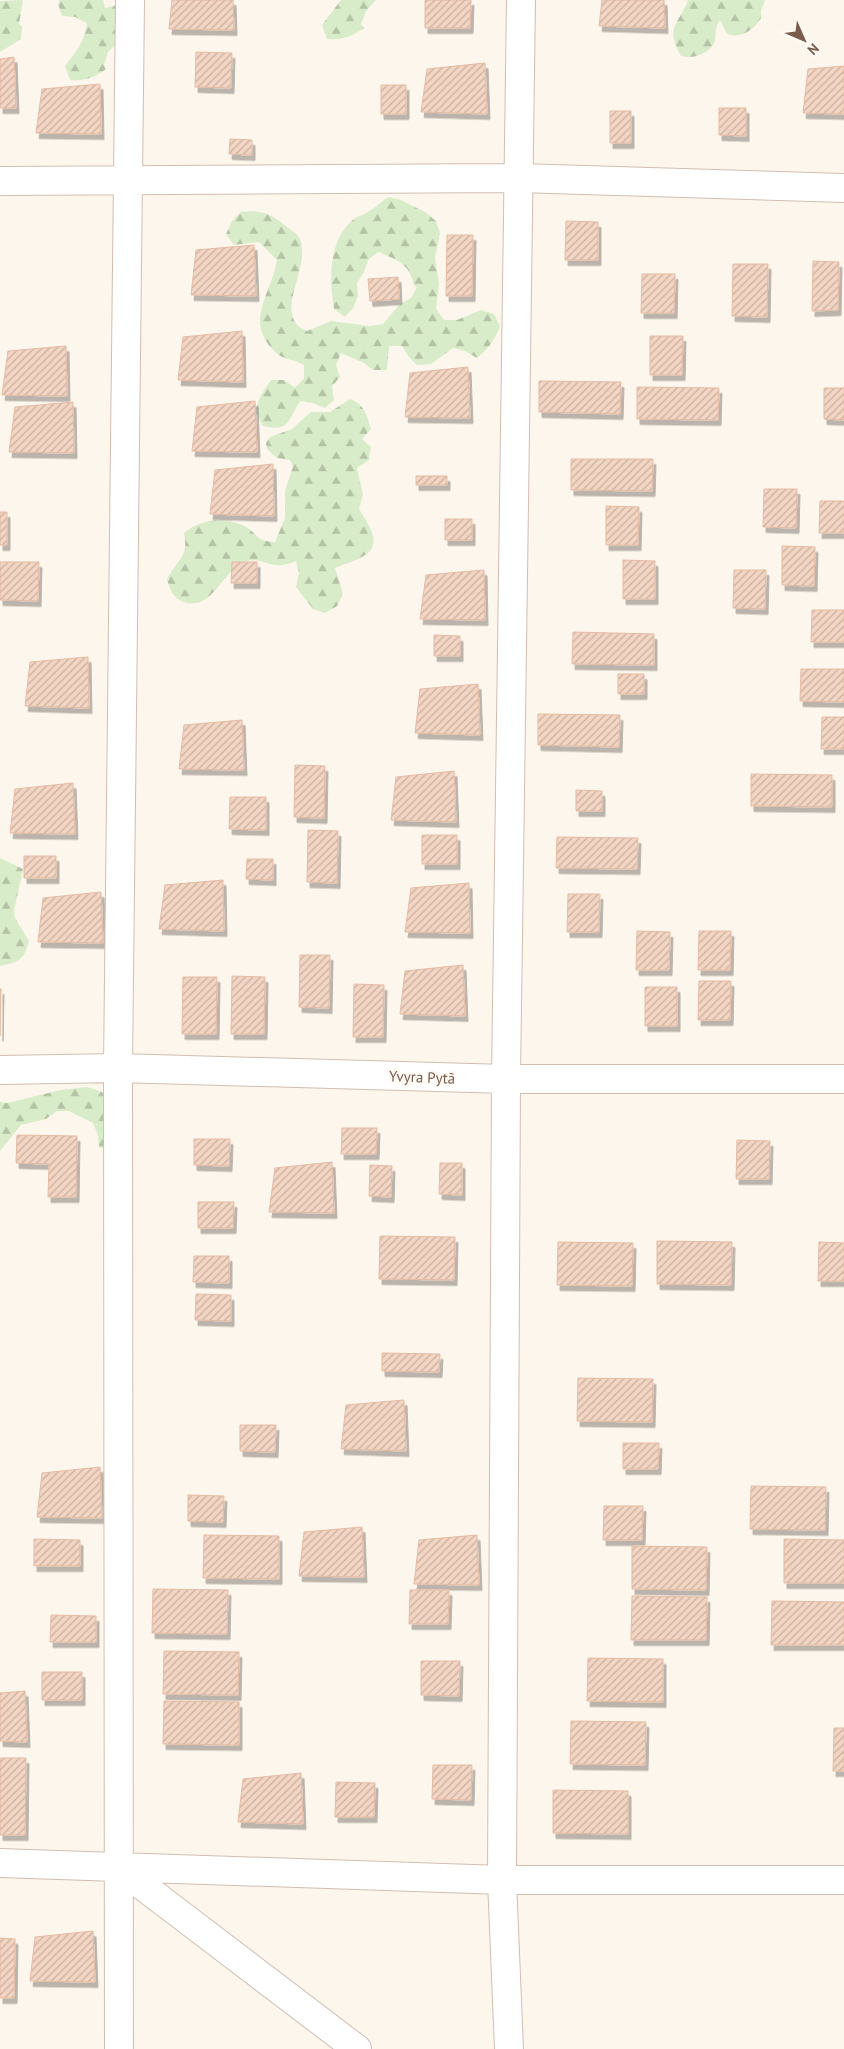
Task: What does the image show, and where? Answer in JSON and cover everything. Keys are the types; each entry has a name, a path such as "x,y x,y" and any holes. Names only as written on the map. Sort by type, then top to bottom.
{"street":[{"path":"120,2049 118,1867 118,1068 130,0"},
{"path":"509,2049 502,1880 506,1079 521,0"},
{"path":"0,181 128,182 519,178 844,188"},
{"name":"Yvyra Pytã","path":"0,1070 118,1068 506,1079 844,1079"},
{"path":"0,1863 502,1880 844,1880"},
{"path":"118,1867 357,2049"}],"green space":[{"path":"23,0 19,24 22,26 21,39 0,52 0,1"},
{"path":"60,0 103,0 105,8 118,5 117,43 108,52 104,65 106,69 93,77 70,80 65,66 82,41 87,23 75,17 62,16 58,4"},
{"path":"341,0 376,0 366,11 361,24 364,28 347,37 327,39 322,25"},
{"path":"686,0 765,0 761,11 761,18 751,30 737,35 727,34 720,20 716,27 715,40 710,49 696,56 685,57 681,56 676,47 673,33 674,27 688,1"},
{"path":"388,197 401,200 425,212 436,221 440,233 435,258 439,284 436,309 444,320 457,320 481,310 494,314 500,326 496,336 488,348 477,358 465,351 453,348 431,364 417,365 402,346 389,346 387,370 373,370 364,363 341,353 336,365 340,377 332,386 334,400 325,408 313,403 300,401 290,419 283,426 263,426 259,419 257,407 260,397 271,380 284,380 295,388 304,378 304,365 279,355 268,343 262,332 260,321 262,309 277,260 259,242 234,245 226,234 232,221 241,212 263,213 278,220 299,237 302,260 292,303 292,313 298,326 307,331 331,321 370,326 383,324 400,304 411,298 417,287 414,286 409,272 402,263 378,252 368,260 364,272 357,283 358,296 353,308 345,317 334,309 331,273 335,248 346,227 355,218 369,211"},
{"path":"350,399 362,407 371,429 362,439 371,447 369,460 357,468 363,495 359,509 370,528 374,540 369,552 362,557 335,568 343,594 337,606 325,613 313,609 296,587 299,573 296,561 280,565 251,560 244,562 230,572 204,600 196,603 187,603 179,600 171,591 167,579 184,553 184,533 204,522 219,520 235,522 251,530 263,540 275,542 285,518 285,491 293,466 290,460 277,458 267,449 266,443 270,437 292,429 311,412 330,412"},
{"path":"0,858 23,869 14,911 15,918 29,941 20,959 0,966"},
{"path":"87,1087 100,1091 111,1098 108,1147 99,1148 98,1135 93,1123 69,1111 57,1111 46,1119 21,1125 0,1151 0,1102 7,1103 61,1090"}],"building":[{"path":"172,0 233,0 234,30 169,29"},
{"path":"425,0 471,0 470,28 425,28"},
{"path":"602,0 664,0 665,28 599,26"},
{"path":"196,52 232,53 231,88 195,87"},
{"path":"14,57 16,108 0,108 0,59"},
{"path":"485,63 487,114 421,112 427,69"},
{"path":"844,66 844,114 803,113 808,69"},
{"path":"100,84 101,134 36,133 42,89"},
{"path":"381,85 406,85 406,114 381,114"},
{"path":"719,108 746,108 746,136 719,135"},
{"path":"610,111 631,111 631,143 610,143"},
{"path":"230,139 252,140 252,155 229,154"},
{"path":"566,221 598,222 598,260 565,260"},
{"path":"447,235 473,235 472,296 446,296"},
{"path":"254,245 256,296 191,295 196,250"},
{"path":"813,261 839,262 838,310 812,311"},
{"path":"733,264 768,264 767,317 732,316"},
{"path":"642,274 675,274 674,313 641,313"},
{"path":"398,277 399,299 370,301 368,279"},
{"path":"242,331 243,382 178,380 183,337"},
{"path":"650,336 683,336 682,375 650,375"},
{"path":"66,346 67,396 2,395 8,351"},
{"path":"468,367 470,418 405,417 410,373"},
{"path":"539,381 621,382 620,414 539,412"},
{"path":"637,387 719,388 718,420 637,419"},
{"path":"824,388 844,388 844,420 824,419"},
{"path":"255,401 257,452 192,451 197,407"},
{"path":"73,402 74,453 9,452 15,407"},
{"path":"571,459 653,459 652,491 571,490"},
{"path":"273,464 274,516 210,514 215,470"},
{"path":"416,476 447,476 447,485 416,485"},
{"path":"764,489 797,489 796,528 763,527"},
{"path":"820,501 844,501 844,533 819,533"},
{"path":"606,506 639,507 638,545 606,545"},
{"path":"0,512 7,512 7,545 0,545"},
{"path":"445,519 472,519 472,540 445,540"},
{"path":"782,546 815,547 814,586 782,585"},
{"path":"623,560 655,561 655,599 623,599"},
{"path":"0,562 39,562 38,601 0,600"},
{"path":"232,562 257,562 257,583 231,583"},
{"path":"484,570 485,620 420,619 426,575"},
{"path":"734,570 766,570 765,609 733,608"},
{"path":"812,610 844,610 844,642 811,642"},
{"path":"573,632 654,634 654,665 572,664"},
{"path":"434,635 460,636 460,656 434,656"},
{"path":"88,657 89,708 25,706 30,662"},
{"path":"801,669 844,669 844,702 800,701"},
{"path":"618,674 644,674 644,694 618,694"},
{"path":"478,684 480,735 415,733 420,689"},
{"path":"538,714 620,715 619,747 538,745"},
{"path":"822,717 844,717 844,749 821,749"},
{"path":"242,720 244,770 179,769 184,725"},
{"path":"295,765 325,766 324,818 294,817"},
{"path":"454,771 456,822 391,820 396,777"},
{"path":"751,774 832,775 832,807 751,806"},
{"path":"73,783 75,834 10,833 15,789"},
{"path":"576,790 602,791 602,811 576,811"},
{"path":"230,797 266,797 266,830 229,829"},
{"path":"308,830 338,831 337,883 307,882"},
{"path":"422,835 457,835 457,864 422,864"},
{"path":"557,837 638,838 637,869 556,868"},
{"path":"24,856 56,856 56,878 24,878"},
{"path":"247,859 273,859 273,880 246,879"},
{"path":"223,880 224,931 159,929 165,885"},
{"path":"469,883 470,933 405,932 411,888"},
{"path":"101,892 103,943 38,942 43,898"},
{"path":"568,894 600,894 599,932 567,932"},
{"path":"637,931 670,932 669,970 636,970"},
{"path":"699,931 731,931 730,970 698,970"},
{"path":"300,955 330,955 329,1008 299,1007"},
{"path":"463,965 465,1016 400,1014 405,971"},
{"path":"232,976 265,977 264,1034 231,1034"},
{"path":"183,977 217,977 216,1034 182,1034"},
{"path":"699,981 731,981 730,1020 698,1020"},
{"path":"354,984 384,985 383,1037 353,1037"},
{"path":"645,987 677,987 677,1026 645,1026"},
{"path":"0,989 1,989 0,1036"},
{"path":"342,1128 377,1128 376,1154 341,1154"},
{"path":"17,1135 77,1136 76,1197 48,1197 49,1164 16,1163"},
{"path":"194,1139 230,1139 229,1166 194,1165"},
{"path":"737,1140 770,1141 769,1179 736,1179"},
{"path":"332,1162 334,1213 269,1212 275,1168"},
{"path":"440,1163 462,1163 462,1195 439,1194"},
{"path":"370,1165 392,1166 391,1197 369,1196"},
{"path":"198,1202 234,1202 233,1228 198,1228"},
{"path":"380,1236 455,1237 454,1280 379,1279"},
{"path":"657,1241 732,1242 731,1285 657,1284"},
{"path":"558,1242 633,1243 632,1286 557,1285"},
{"path":"819,1242 844,1243 844,1281 818,1281"},
{"path":"194,1256 229,1256 229,1283 193,1282"},
{"path":"196,1294 231,1295 231,1321 195,1320"},
{"path":"382,1353 440,1354 439,1372 382,1371"},
{"path":"578,1378 653,1379 652,1422 577,1421"},
{"path":"404,1400 406,1451 341,1449 346,1405"},
{"path":"240,1425 276,1425 275,1452 240,1451"},
{"path":"623,1443 659,1443 658,1469 623,1469"},
{"path":"100,1467 102,1518 37,1517 42,1473"},
{"path":"751,1486 826,1487 825,1530 750,1529"},
{"path":"188,1495 224,1496 223,1522 188,1521"},
{"path":"604,1506 643,1506 642,1540 603,1540"},
{"path":"362,1527 364,1577 299,1576 304,1532"},
{"path":"204,1535 279,1536 279,1579 203,1578"},
{"path":"477,1535 479,1585 414,1584 419,1540"},
{"path":"34,1539 80,1540 80,1566 34,1566"},
{"path":"784,1539 844,1540 844,1583 784,1583"},
{"path":"632,1546 707,1547 706,1590 632,1589"},
{"path":"153,1589 228,1590 227,1634 152,1633"},
{"path":"410,1590 449,1590 448,1624 409,1624"},
{"path":"632,1596 707,1597 706,1640 631,1640"},
{"path":"772,1601 844,1602 844,1645 771,1645"},
{"path":"51,1615 96,1616 96,1642 50,1642"},
{"path":"164,1651 239,1652 238,1695 163,1694"},
{"path":"588,1658 663,1659 663,1702 587,1701"},
{"path":"421,1661 460,1661 459,1696 421,1695"},
{"path":"42,1672 82,1672 82,1700 42,1700"},
{"path":"25,1691 27,1742 0,1741 0,1693"},
{"path":"164,1701 239,1702 239,1745 163,1744"},
{"path":"571,1721 646,1722 645,1765 570,1764"},
{"path":"834,1728 844,1728 844,1771 833,1771"},
{"path":"0,1758 26,1758 25,1835 0,1835"},
{"path":"433,1765 472,1765 471,1800 432,1799"},
{"path":"301,1773 303,1824 238,1822 243,1779"},
{"path":"336,1782 375,1783 374,1817 335,1817"},
{"path":"553,1790 628,1791 628,1834 553,1833"},
{"path":"93,1931 95,1982 30,1981 35,1937"},
{"path":"0,1938 15,1939 14,1998 0,1998"}]}
